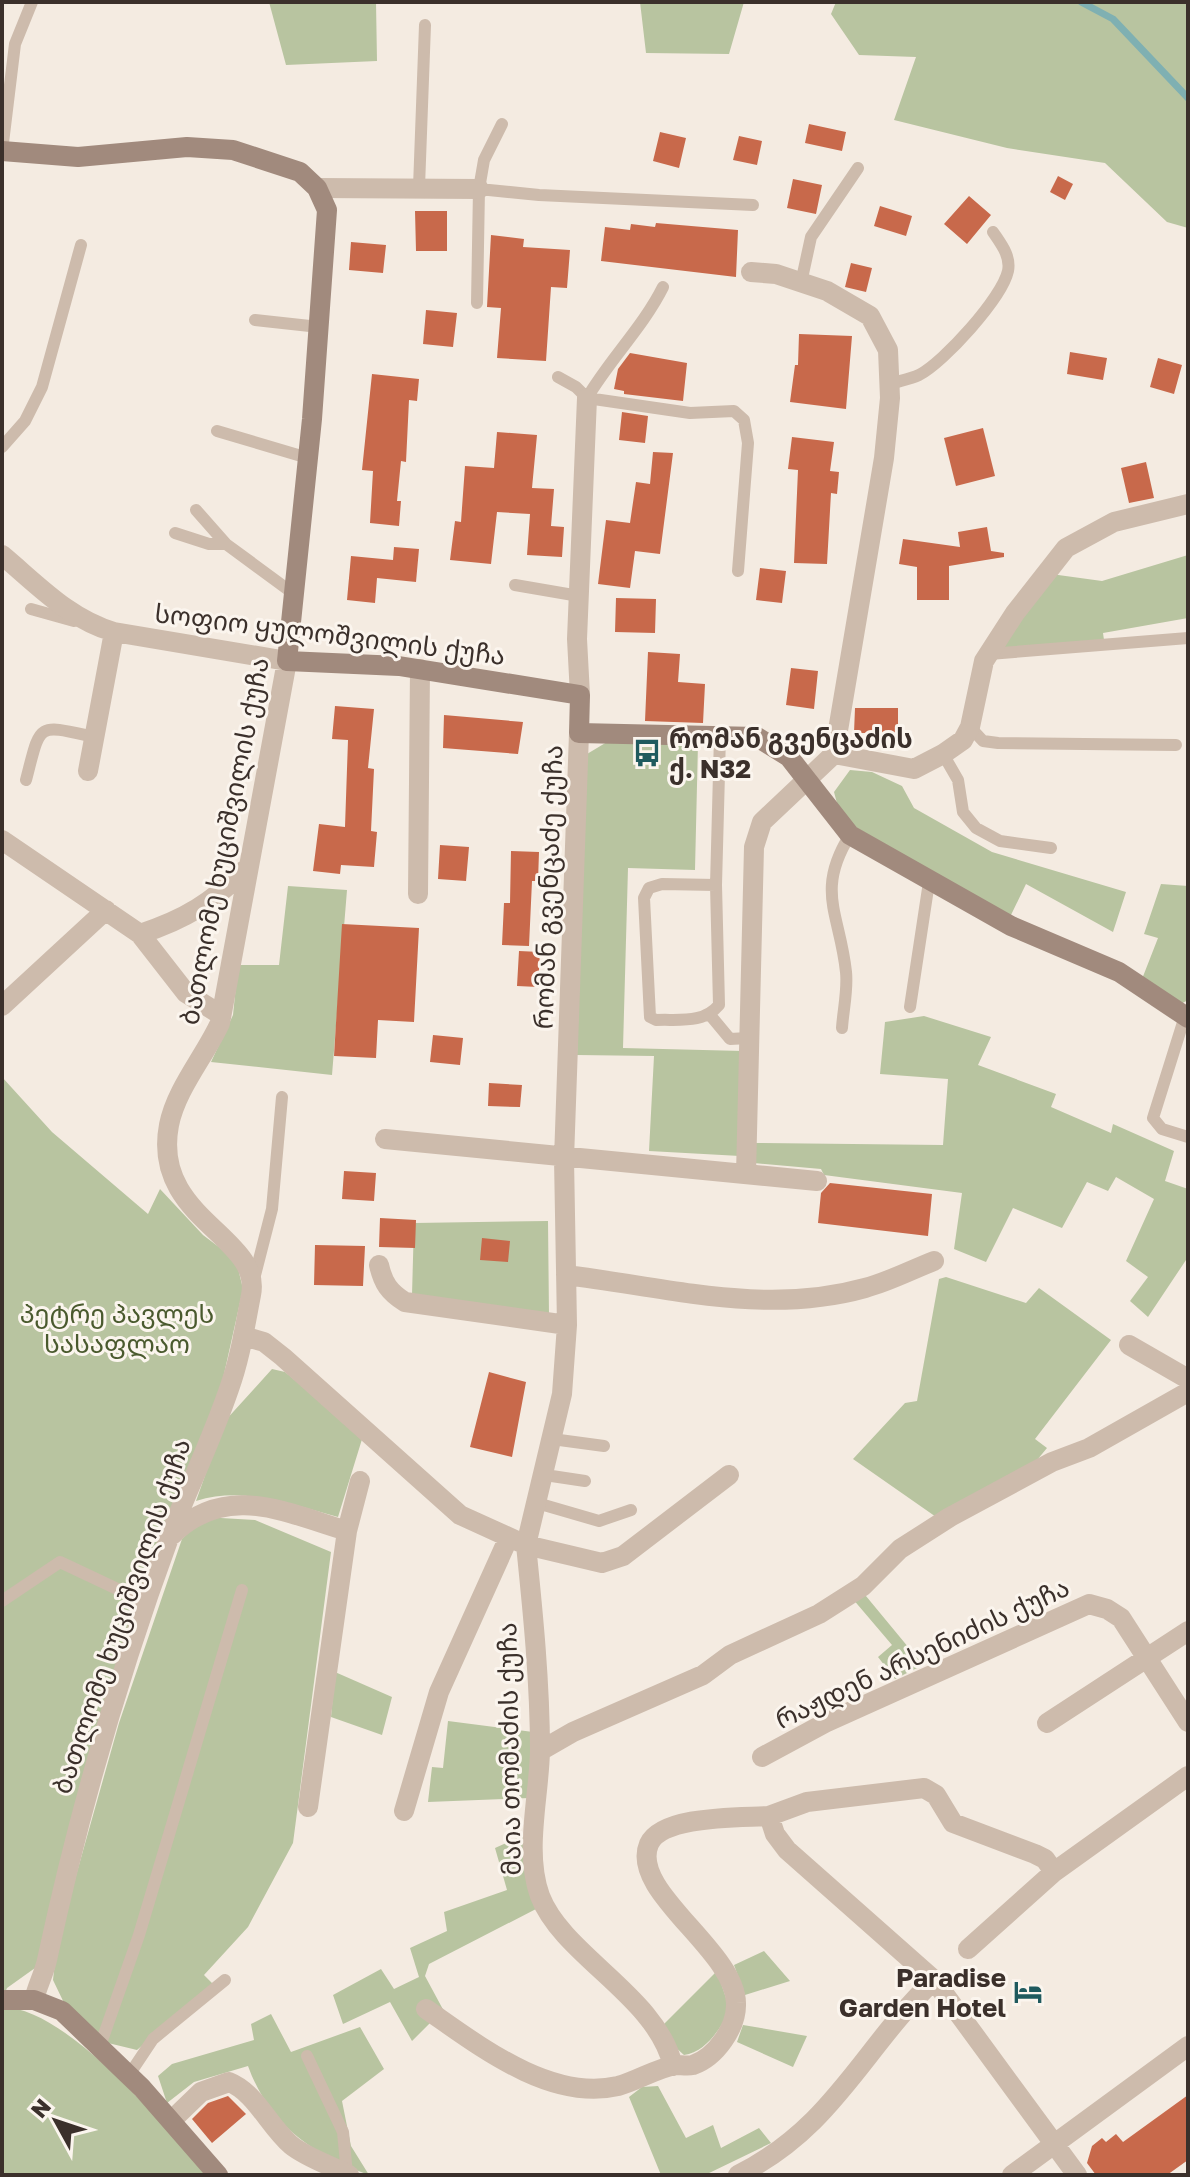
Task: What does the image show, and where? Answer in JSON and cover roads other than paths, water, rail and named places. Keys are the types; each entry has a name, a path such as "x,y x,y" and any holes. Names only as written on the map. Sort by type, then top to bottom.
{"street":[{"path":"2,151 78,157 187,147 233,150 300,172 317,188 479,189"},
{"name":"ბათლომე ხუციშვილის ქუჩა","path":"34,2000 45,1969 77,1826 170,1536 230,1388 253,1283 236,1248 183,1200 169,1153 169,1125 221,1015 287,661 308,458 327,210 317,188"},
{"path":"746,1174 754,847 762,822 778,803 809,780 834,754 884,458 890,384 888,350 870,316 853,304 801,283 776,274 751,272"},
{"path":"579,733 579,596 587,398"},
{"path":"834,754 914,769 963,740 970,727 989,654 1066,548 1114,522 1188,504"},
{"name":"სოფიო ყულოშვილის ქუჩა","path":"2,555 73,615 90,625 114,632 287,661 420,669 580,695"},
{"path":"88,771 114,632"},
{"path":"418,894 420,669"},
{"name":"რომან გვენცაძე ქუჩა","path":"517,1542 537,1503 562,1394 567,1325 564,1159 579,733 757,737 789,757 850,835 1011,926 1119,972 1187,1017"},
{"path":"2,840 140,934 186,993 221,1015"},
{"path":"140,934 183,920 219,895 246,869"},
{"path":"2,1006 106,910"},
{"path":"385,1139 564,1159 817,1181"},
{"path":"566,1275 634,1283 715,1298 763,1301 811,1298 866,1288 934,1261"},
{"path":"379,1265 382,1281 392,1295 405,1302 567,1325"},
{"path":"243,1336 264,1342 283,1357 460,1515 517,1542 602,1563 623,1556 729,1475"},
{"path":"1129,1345 1188,1379"},
{"path":"540,1751 600,1719 703,1675 730,1655 819,1614 863,1586 900,1549 941,1522 1052,1462 1140,1421 1188,1392"},
{"path":"308,1807 347,1531 360,1481"},
{"path":"170,1536 186,1521 210,1507 238,1504 273,1509 347,1531"},
{"path":"404,1811 439,1692 517,1542"},
{"name":"მაია თომაძის ქუჩა","path":"517,1542 540,1751 533,1871 540,1897 569,1937 606,1971 664,2039 673,2066"},
{"name":"რაჟდენ არსენიძის ქუჩა","path":"762,1757 825,1723 1089,1604 1107,1609 1121,1618 1188,1722"},
{"path":"1047,1723 1188,1631"},
{"path":"968,1949 1054,1872 1188,1776"},
{"path":"426,2009 480,2047 545,2079 572,2086 619,2086 673,2066 693,2065 724,2039 734,2024 736,1994 717,1958 652,1880 646,1859 649,1844 657,1834 695,1821 769,1816 807,1802 924,1788 936,1795 953,1823 1035,1854 1045,1859 1054,1872"},
{"path":"769,1816 775,1834 787,1850 934,1980 1077,2175"},
{"path":"738,2175 789,2144 823,2114 873,2053 902,2011 934,1980"},
{"path":"2,2000 34,2000 62,2011 172,2120 218,2175"},
{"path":"1012,2175 1188,2046"},
{"path":"172,2120 201,2092 229,2082 241,2086 270,2126 295,2148 348,2174"}],"lane":[{"path":"2,151 15,44 32,2"},
{"path":"419,187 425,25"},
{"path":"477,303 479,189 484,160 502,124"},
{"path":"801,283 811,237 858,168"},
{"path":"479,189 539,195 753,205"},
{"path":"890,384 921,374 950,350 1000,290 1008,270 1006,251 993,232"},
{"path":"2,447 25,421 42,387 81,245"},
{"path":"587,398 608,362 651,312 663,287"},
{"path":"255,320 319,327"},
{"path":"558,377 576,387 587,398 690,413 734,411 744,420 748,443 738,571"},
{"path":"217,431 308,458"},
{"path":"196,510 226,544 294,594"},
{"path":"175,533 209,544 226,544"},
{"path":"515,585 579,596"},
{"path":"31,609 90,625"},
{"path":"989,654 1188,638"},
{"path":"970,727 983,741 998,743 1176,745"},
{"path":"26,780 37,736 43,730 51,728 94,737"},
{"path":"716,885 662,884 649,888 644,898 650,1017 671,1020 710,1015 719,1005 716,885 720,736"},
{"path":"943,754 958,780 963,812 976,828 1000,841 1051,848"},
{"path":"842,1028 846,974 830,879 834,861 850,835"},
{"path":"910,1007 929,882"},
{"path":"710,1015 730,1039 748,1038"},
{"path":"1187,1017 1153,1118 1162,1129 1188,1137"},
{"path":"253,1283 272,1209 282,1097"},
{"path":"552,1439 604,1446"},
{"path":"545,1475 585,1481"},
{"path":"537,1503 599,1521 631,1510"},
{"path":"2,1601 60,1562 147,1603"},
{"path":"99,2049 139,1935 242,1590"},
{"path":"129,2075 153,2039 225,1980"},
{"path":"307,2056 343,2132 348,2174"}],"waterway":[{"path":"1081,2 1113,19 1188,98"}],"place":[{"name":"რომან გვენცაძის ქ. N32","path":"647,753"},
{"name":"Paradise Garden Hotel","path":"1028,1992"}],"park label":[{"name":"პეტრე პავლეს სასაფლაო","path":"117,1328"}]}
